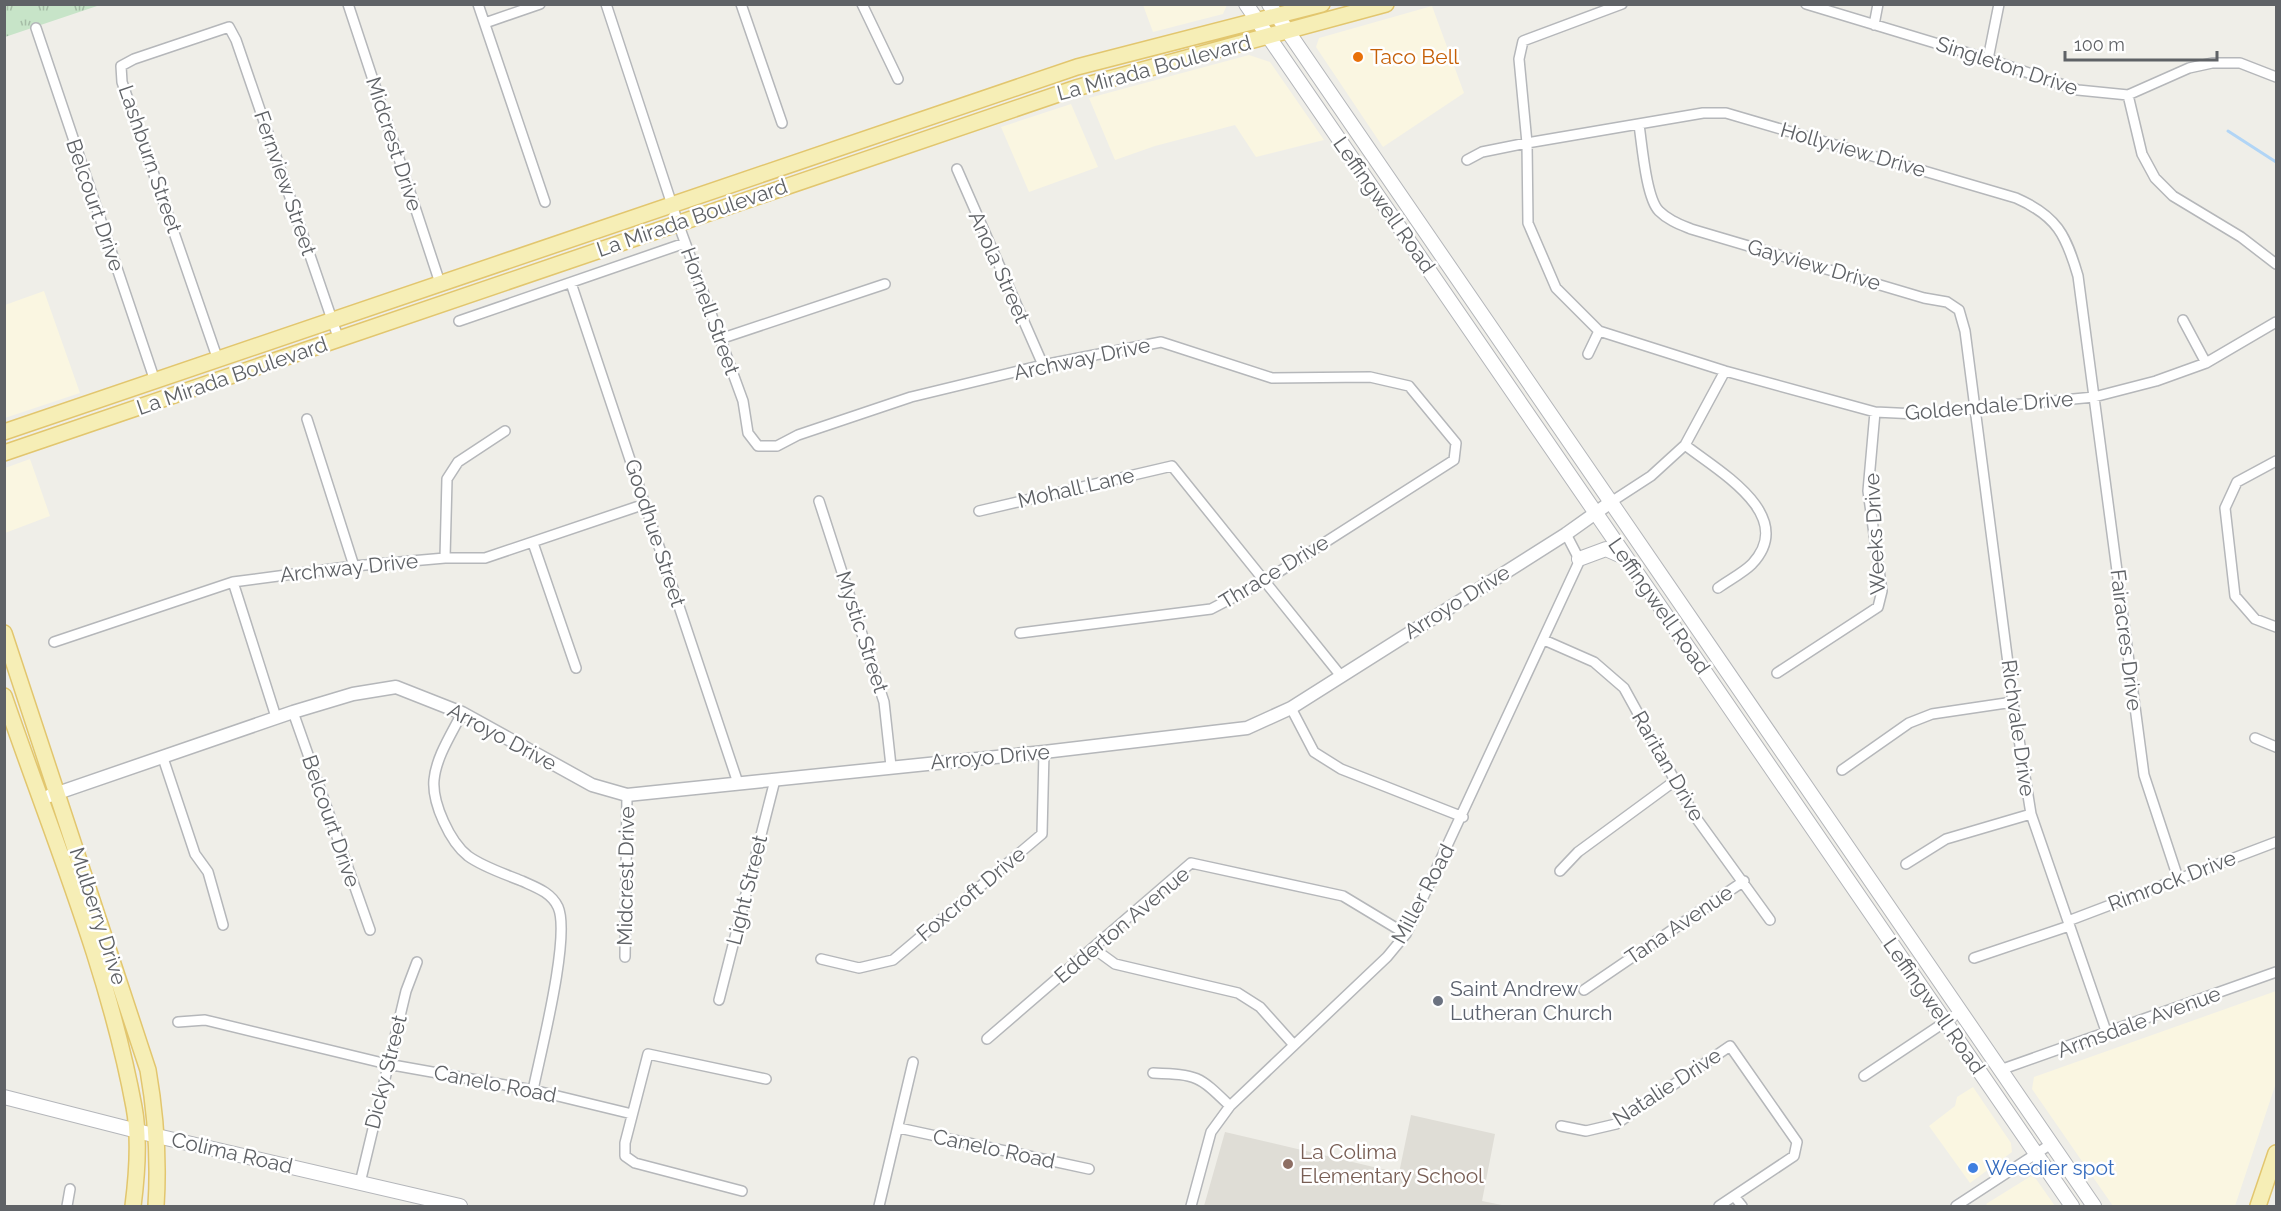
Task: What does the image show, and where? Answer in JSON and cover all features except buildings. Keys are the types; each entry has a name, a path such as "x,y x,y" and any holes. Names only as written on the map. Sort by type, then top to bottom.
{"main road":[{"name":"Leffingwell Road","path":"1246,4 2072,1206"},
{"name":"La Mirada Boulevard","path":"4,432 1077,67 1257,21 1273,10 1322,4"},
{"name":"La Mirada Boulevard","path":"4,453 1076,88 1386,4"},
{"name":"Leffingwell Road","path":"1273,10 2094,1206"},
{"path":"1579,559 1606,549 1627,559"},
{"name":"Mulberry Drive","path":"5,636 142,1051 156,1114 159,1164 156,1206"},
{"name":"Mulberry Drive","path":"4,696 84,924 113,1018 135,1108 136,1179 133,1206"},
{"name":"Colima Road","path":"4,1097 136,1131 460,1206"},
{"path":"2258,1206 2277,1153"}],"street":[{"name":"Midcrest Drive","path":"348,4 440,283"},
{"path":"478,4 545,202"},
{"path":"485,24 540,4"},
{"name":"Hornell Street","path":"606,4 678,223 743,401 748,434 758,446"},
{"path":"741,4 782,123"},
{"path":"862,4 898,79"},
{"path":"1527,143 1519,59 1523,41 1622,4"},
{"name":"Singleton Drive","path":"1806,4 1988,59 2078,90 2128,95 2189,68 2212,63 2240,63 2277,77"},
{"path":"1874,25 1878,4"},
{"path":"1988,59 1999,4"},
{"name":"Fernview Street","path":"230,27 339,340"},
{"name":"Lashburn Street","path":"219,360 122,81 122,66 134,59 230,27"},
{"name":"Belcourt Drive","path":"36,28 155,381"},
{"path":"2128,95 2142,154 2155,178 2173,196 2241,237 2277,264"},
{"name":"Hollyview Drive","path":"1467,160 1482,152 1527,143 1703,113 1726,113 2016,198 2038,208 2057,224 2070,248 2078,276 2094,397"},
{"name":"Gayview Drive","path":"1639,125 1651,193 1657,209 1669,220 1691,229 1924,298 1947,302 1959,310 1976,410"},
{"name":"Goldendale Drive","path":"1527,143 1528,223 1556,288 1599,331 1725,371 1875,412 1917,414 1976,410 2094,397 2156,381 2206,363 2277,322"},
{"name":"Anola Street","path":"957,169 1043,365"},
{"name":"La Mirada Boulevard","path":"459,321 685,243"},
{"name":"Goodhue Street","path":"571,283 738,783"},
{"path":"720,339 885,284"},
{"path":"2183,320 2206,363"},
{"path":"1588,354 1599,331"},
{"name":"Archway Drive","path":"758,446 777,446 798,435 911,397 1043,365 1161,342 1272,378 1370,377 1409,386 1456,443"},
{"name":"Arroyo Drive","path":"40,800 293,711 353,694 396,687 462,713 592,785 627,795 1044,752 1247,728 1291,708 1566,534 1651,476 1685,445 1725,371"},
{"name":"Fairacres Drive","path":"2094,397 2144,775 2178,878"},
{"name":"Richvale Drive","path":"1976,410 2013,702 2031,814 2108,1034"},
{"name":"Weeks Drive","path":"1777,673 1878,607 1882,591 1868,491 1875,412"},
{"path":"307,419 354,566"},
{"path":"445,558 447,479 458,462 505,431"},
{"name":"Thrace Drive","path":"1020,633 1211,609 1263,582 1454,460 1456,443"},
{"path":"1685,445 1751,497 1761,512 1766,528 1762,550 1751,564 1718,588"},
{"path":"2277,461 2237,482 2225,508 2235,596 2255,620 2277,627"},
{"name":"Mohall Lane","path":"979,511 1172,466 1263,582"},
{"name":"Mystic Street","path":"819,501 884,702 891,766"},
{"name":"Archway Drive","path":"54,642 233,582 354,566 445,558 485,558 645,504"},
{"path":"1566,534 1579,559"},
{"path":"533,543 576,668"},
{"name":"Miller Road","path":"1191,1206 1211,1132 1230,1106 1387,957 1406,934 1463,817 1579,559"},
{"path":"233,582 276,717"},
{"path":"1263,582 1341,676"},
{"name":"Raritan Drive","path":"1544,640 1594,662 1624,688 1694,815 1744,881 1770,920"},
{"path":"1842,770 1909,723 1932,714 2013,702"},
{"path":"1291,708 1314,752 1341,769 1463,817"},
{"name":"Belcourt Drive","path":"293,711 370,930"},
{"path":"462,713 438,763 434,782 443,822 455,844 470,857 547,893 558,907 560,925 555,986 533,1090"},
{"path":"2255,738 2277,747"},
{"name":"Foxcroft Drive","path":"821,959 859,968 893,960 1042,834 1044,752"},
{"path":"163,758 195,854 208,872 223,925"},
{"name":"Light Street","path":"719,1000 775,780"},
{"path":"1560,871 1578,852 1676,780"},
{"name":"Midcrest Drive","path":"625,957 627,795"},
{"path":"1906,864 1946,839 2031,814"},
{"name":"Rimrock Drive","path":"1974,958 2277,842"},
{"name":"Edderton Avenue","path":"987,1039 1191,863 1343,896 1406,934"},
{"name":"Tana Avenue","path":"1584,990 1744,881"},
{"path":"1093,948 1115,964 1238,993 1260,1007 1294,1045"},
{"name":"Dicky Street","path":"360,1183 387,1064 406,991 417,962"},
{"name":"Armsdale Avenue","path":"2000,1070 2108,1034 2277,972"},
{"path":"1864,1076 1960,1012"},
{"name":"Canelo Road","path":"178,1022 205,1020 387,1064 533,1090 632,1114"},
{"name":"Natalie Drive","path":"1562,1126 1586,1131 1616,1124 1730,1046 1797,1142 1794,1156 1719,1206"},
{"path":"742,1191 634,1163 625,1156 625,1143 648,1054 766,1079"},
{"path":"879,1206 913,1062"},
{"path":"1153,1074 1186,1074 1202,1079 1230,1106"},
{"name":"Canelo Road","path":"899,1128 1089,1169"},
{"path":"1956,1206 2051,1144"},
{"path":"67,1206 70,1189"},
{"path":"1734,1196 1742,1206"}],"shaded area":[{"path":"1143,4 1227,5 1223,14 1153,32"},
{"path":"1432,6 1464,93 1383,147 1316,47 1319,38"},
{"path":"1249,55 1270,62 1324,140 1256,157 1235,125 1155,146 1115,160 1089,98"},
{"path":"1071,104 1098,167 1029,192 1001,127"},
{"path":"44,291 80,393 5,418 5,305"},
{"path":"30,459 50,516 5,533 5,468"},
{"path":"2276,991 2276,1083 2235,1206 2113,1206 2032,1089 2034,1077"},
{"path":"1973,1087 2011,1143 2012,1152 1970,1183 1929,1126 1955,1106 1957,1097"},
{"name":"La Colima Elementary School","path":"1411,1115 1495,1134 1482,1201 1507,1206 1204,1206 1225,1132 1399,1173"},
{"path":"2031,1176 2036,1179 2055,1206 1988,1206 1986,1204"}],"green space":[{"path":"5,4 100,5 5,37"}],"waterway":[{"path":"2228,131 2276,162"}],"place":[{"name":"Taco Bell","path":"1358,57"},
{"name":"Saint Andrew Lutheran Church","path":"1438,1001"},
{"name":"La Colima Elementary School","path":"1288,1164"},
{"name":"Weedier spot","path":"1973,1168"}]}
